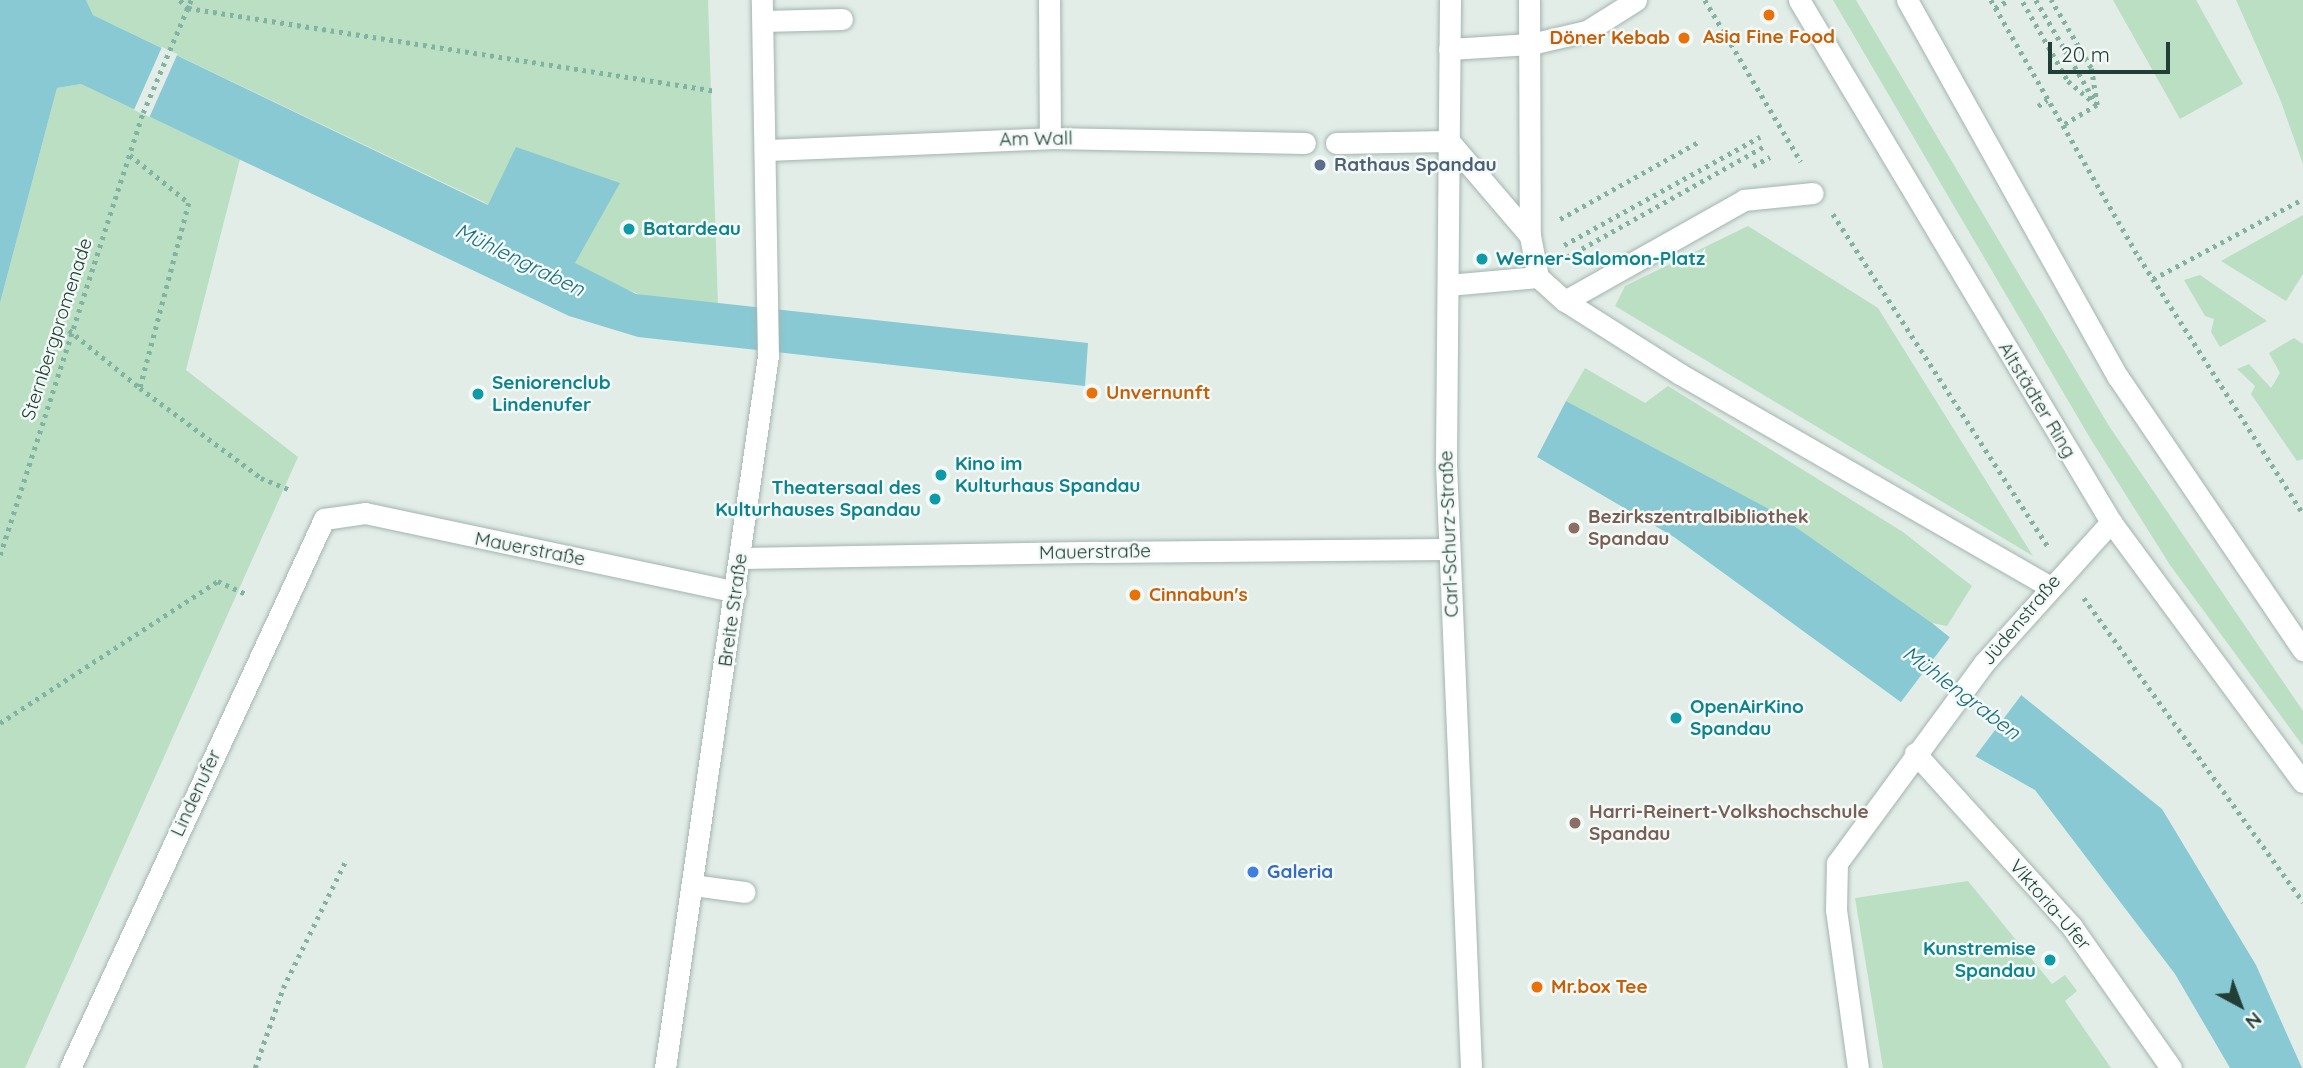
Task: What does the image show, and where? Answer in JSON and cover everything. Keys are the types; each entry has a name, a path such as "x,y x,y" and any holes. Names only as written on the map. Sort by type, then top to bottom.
{"street":[{"path":"1049,0 1050,138"},
{"name":"Carl-Schurz-Straße","path":"1450,0 1448,549 1471,1068"},
{"path":"1529,0 1530,236 1538,277 1565,301 2048,586"},
{"name":"Altstädter Ring","path":"1799,0 2111,522 2303,782"},
{"path":"1907,0 2118,377 2303,650"},
{"path":"1449,48 1531,44 1587,31 1644,2"},
{"path":"762,11 842,19"},
{"name":"Breite Straße","path":"665,1068 741,558 768,356 771,311 762,11"},
{"name":"Am Wall","path":"768,150 1050,138 1305,143"},
{"path":"1336,143 1449,141 1530,236"},
{"path":"1565,301 1744,200 1816,190"},
{"path":"1447,285 1538,277"},
{"name":"Mauerstraße","path":"324,520 365,513 736,592"},
{"name":"Lindenufer","path":"70,1068 324,520"},
{"name":"Jüdenstraße","path":"1858,1068 1836,910 1838,863 1915,753 1984,663 2048,586 2111,522"},
{"name":"Mauerstraße","path":"741,558 1448,549"},
{"name":"Viktoria-Ufer","path":"1915,753 2072,927 2171,1068"},
{"path":"692,885 745,892"}],"path":[{"path":"180,0 188,8 717,91"},
{"name":"Sternbergpromenade","path":"0,555 69,330 143,113 191,0"},
{"path":"1705,0 1816,190 2063,570 2303,902"},
{"path":"1991,0 2153,279 2303,513"},
{"path":"1995,8 2009,0"},
{"path":"2036,0 2097,105"},
{"path":"2051,0 2091,68 2097,105"},
{"path":"2023,2 2068,81 2097,105"},
{"path":"2038,106 2047,100"},
{"path":"2064,125 2097,105"},
{"path":"1564,245 1760,137"},
{"path":"1530,236 1700,141"},
{"path":"1570,255 1765,146"},
{"path":"130,155 189,203 140,388"},
{"path":"2153,279 2303,199"},
{"path":"69,330 140,388 261,478 291,490"},
{"path":"0,723 218,581 246,594"},
{"path":"255,1068 283,988 345,862"}],"green space":[{"path":"86,0 708,0 718,306 654,300 597,278 484,202 93,15"},
{"path":"1833,0 1856,0 2109,426 2303,711 2303,746 2170,565 2090,438"},
{"path":"2113,0 2196,0 2243,84 2180,119"},
{"path":"2236,0 2303,0 2303,164 2280,99"},
{"path":"81,84 240,159 186,370 298,457 25,1068 0,1068 0,303 57,88"},
{"path":"2303,215 2303,274 2286,301 2221,261"},
{"path":"1748,226 1878,308 2033,556 1615,306 1625,286"},
{"path":"2200,275 2267,321 2220,347 2211,332 2214,319 2205,316 2184,280"},
{"path":"2294,338 2303,344 2303,459 2297,461 2251,394 2255,386 2237,369 2249,364 2271,388 2280,373 2269,353"},
{"path":"1585,368 1645,403 1668,386 1903,532 1972,586 1947,626 1932,623 1773,511 1566,401"},
{"path":"1968,881 2052,984 2065,975 2077,991 2065,1001 2111,1068 1883,1068 1855,898"}],"water":[{"name":"Mühlengraben","path":"0,0 86,0 93,15 488,205 516,147 620,183 575,263 636,294 1088,343 1085,386 638,337 569,316 81,84 57,88 0,303"},
{"name":"Mühlengraben","path":"1566,401 1773,511 1932,623 2162,809 2256,965 2302,1068 2230,1068 2175,974 2035,790 1975,756 1674,537 1537,457"}],"pier":[{"path":"162,47 178,54 149,117 134,110"},
{"path":"1950,637 2023,692 1973,759 1899,704"}],"place":[{"name":"Asia Fine Food","path":"1769,15"},
{"name":"Döner Kebab","path":"1684,38"},
{"name":"Rathaus Spandau","path":"1320,165"},
{"name":"Batardeau","path":"629,229"},
{"name":"Werner-Salomon-Platz","path":"1482,259"},
{"name":"Unvernunft","path":"1092,393"},
{"name":"Seniorenclub Lindenufer","path":"478,394"},
{"name":"Kino im Kulturhaus Spandau","path":"941,475"},
{"name":"Theatersaal des Kulturhauses Spandau","path":"935,499"},
{"name":"Bezirkszentralbibliothek Spandau","path":"1574,528"},
{"name":"Cinnabun's","path":"1135,595"},
{"name":"OpenAirKino Spandau","path":"1676,718"},
{"name":"Harri-Reinert-Volkshochschule Spandau","path":"1575,823"},
{"name":"Galeria","path":"1253,872"},
{"name":"Kunstremise Spandau","path":"2050,960"},
{"name":"Mr.box Tee","path":"1537,987"}]}
